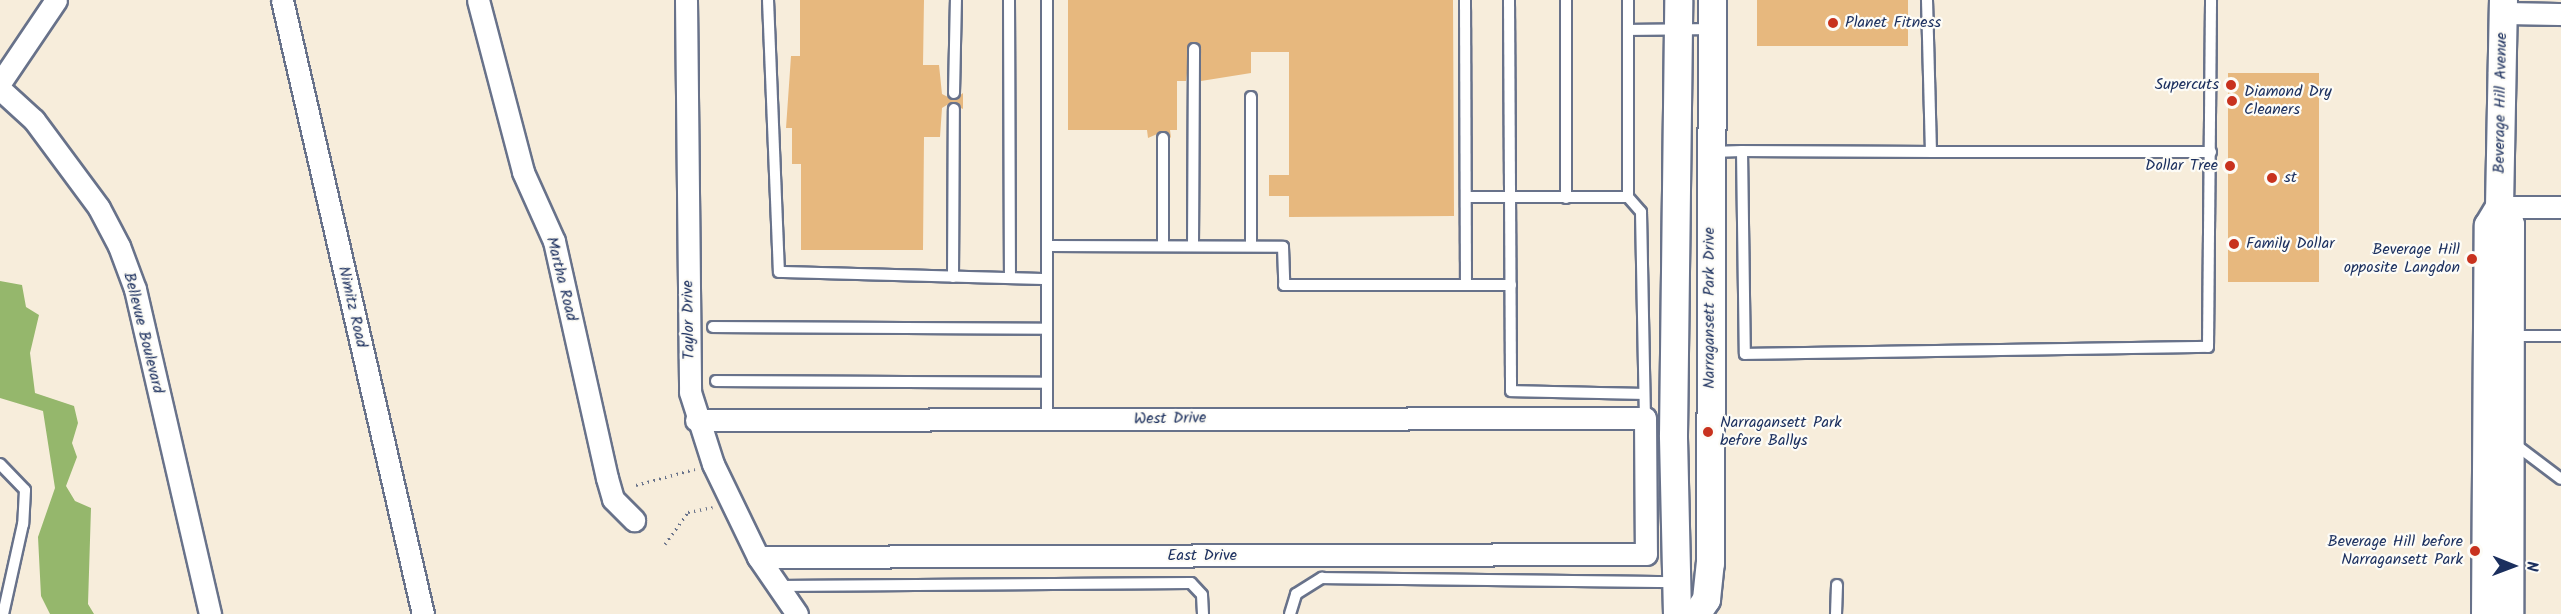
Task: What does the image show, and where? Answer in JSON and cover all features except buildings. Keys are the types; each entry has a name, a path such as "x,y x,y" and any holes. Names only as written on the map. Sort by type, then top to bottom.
{"street":[{"path":"0,82 56,0"},
{"name":"Nimitz Road","path":"282,0 423,614"},
{"name":"Martha Road","path":"478,0 516,152 554,241 607,478 614,499 634,520"},
{"name":"Taylor Drive","path":"686,0 690,392 696,420 713,464 774,586 797,614"},
{"name":"Narragansett Park Drive","path":"1677,614 1674,582 1678,0"},
{"name":"Narragansett Park Drive","path":"1696,614 1706,599 1710,563 1712,0"},
{"path":"2503,7 2561,14"},
{"name":"Beverage Hill Avenue","path":"2503,7 2499,207 2488,225 2498,336 2498,440 2509,614"},
{"name":"Bellevue Boulevard","path":"0,89 34,120 99,208 119,246 135,289 210,614"},
{"path":"2499,207 2561,207"},
{"name":"West Drive","path":"696,420 1645,418"},
{"name":"East Drive","path":"758,557 1646,554 1645,418"},
{"name":"Beverage Hill Avenue","path":"2485,614 2498,440"}],"lane":[{"path":"768,0 779,272 1047,279"},
{"path":"954,93 956,0"},
{"path":"1009,0 1010,278"},
{"path":"1047,0 1047,420"},
{"path":"1465,0 1466,285"},
{"path":"1509,0 1511,391 1641,394"},
{"path":"1566,0 1566,198"},
{"path":"1628,0 1628,197 1641,212 1641,394 1645,418"},
{"path":"1927,0 1931,152"},
{"path":"1742,151 1745,354 2208,347 2211,0"},
{"path":"1628,30 1712,29"},
{"path":"1193,246 1194,49"},
{"path":"1251,97 1251,246"},
{"path":"953,277 954,109"},
{"path":"1163,138 1163,246"},
{"path":"1711,152 2211,152"},
{"path":"1466,197 1628,197"},
{"path":"1047,246 1283,246 1284,285 1511,285"},
{"path":"714,327 1047,329"},
{"path":"2498,336 2561,336"},
{"path":"716,381 1047,383"},
{"path":"2498,440 2561,479"},
{"path":"0,464 25,490 23,525 3,614"},
{"path":"1290,614 1296,594 1322,578 1674,582"},
{"path":"774,586 1191,583 1202,595 1203,614"},
{"path":"1836,585 1836,614"}],"path":[{"path":"636,484 713,464"},
{"path":"665,544 688,512 704,505 719,510"}],"green space":[{"path":"0,281 22,285 26,307 39,315 30,353 35,393 74,406 78,423 72,443 77,457 66,486 75,501 91,508 88,604 94,614 50,614 41,596 38,537 55,488 43,411 0,398"}],"place":[{"name":"Planet Fitness","path":"1833,23"},
{"name":"Supercuts","path":"2231,85"},
{"name":"Diamond Dry Cleaners","path":"2232,101"},
{"name":"Dollar Tree","path":"2230,166"},
{"name":"st","path":"2272,178"},
{"name":"Family Dollar","path":"2234,244"},
{"name":"Beverage Hill opposite Langdon","path":"2472,259"},
{"name":"Narragansett Park before Ballys","path":"1708,432"},
{"name":"Beverage Hill before Narragansett Park","path":"2475,551"}]}
